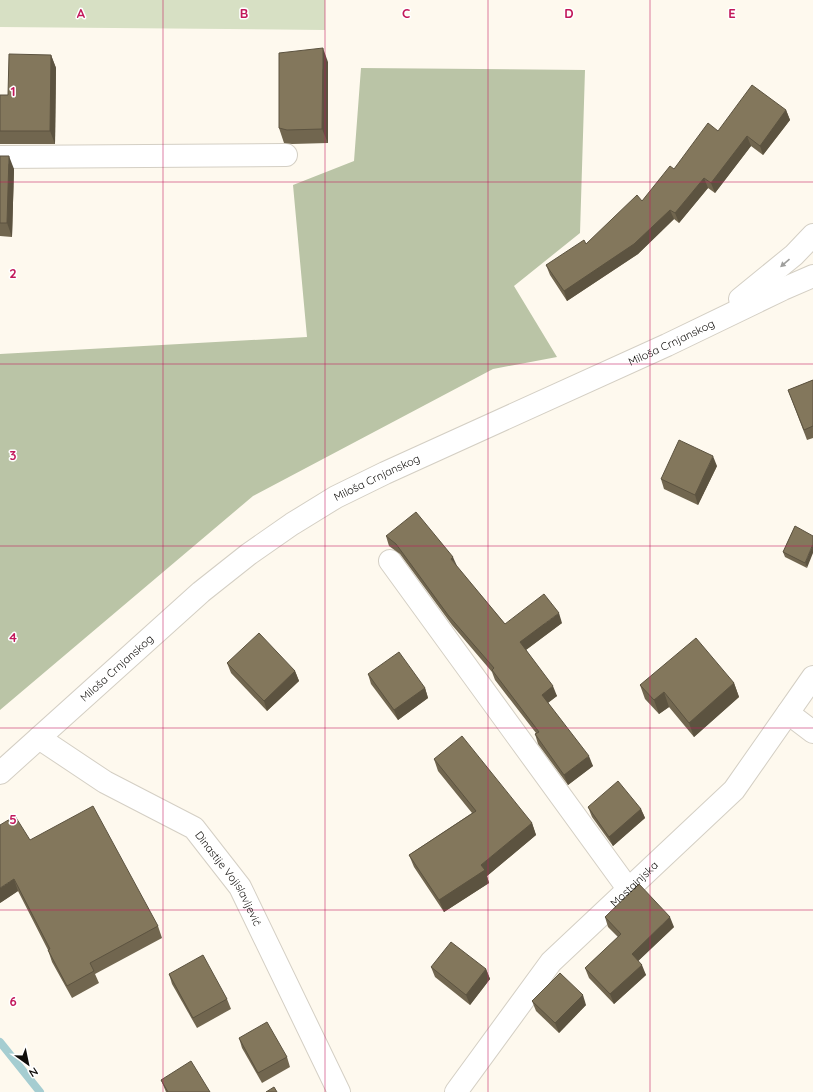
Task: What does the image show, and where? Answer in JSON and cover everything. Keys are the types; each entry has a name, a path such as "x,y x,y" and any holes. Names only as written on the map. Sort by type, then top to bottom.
{"street":[{"path":"0,158 286,156"},
{"path":"667,345 720,313 747,293 794,255 813,235"},
{"name":"Miloša Crnjanskog","path":"0,773 178,612 225,572 292,524 336,497 385,473 667,345 783,288 813,276"},
{"path":"390,561 629,890"},
{"name":"Mostainjska","path":"456,1092 551,962 734,790 813,677"},
{"path":"788,713 813,732"},
{"name":"Dinastije Vojislavljević","path":"39,738 105,782 194,828 240,887 339,1092"}],"green space":[{"path":"0,0 325,0 325,30 0,27"},
{"path":"361,68 585,70 580,233 514,286 557,357 493,369 253,496 0,710 0,354 307,337 293,185 354,161"}],"building":[{"path":"323,48 322,129 287,130 279,128 279,53"},
{"path":"9,54 51,55 50,131 0,131 0,95 8,95"},
{"path":"752,85 786,110 760,146 747,136 711,183 704,178 675,213 670,210 634,244 564,291 546,265 584,240 586,244 637,195 642,201 670,166 674,169 708,123 718,131"},
{"path":"0,156 9,156 7,223 0,223"},
{"path":"813,380 813,426 804,430 788,390"},
{"path":"679,440 713,456 695,495 661,479"},
{"path":"416,512 453,557 451,559 505,624 544,594 559,613 520,642 553,686 542,695 589,756 564,775 535,734 539,732 492,670 494,668 448,615 396,544 386,536"},
{"path":"795,526 813,536 813,544 805,563 783,552"},
{"path":"259,633 295,671 264,701 227,663"},
{"path":"696,638 734,683 689,723 664,692 654,700 640,685"},
{"path":"399,652 425,688 394,710 368,674"},
{"path":"462,736 532,823 481,865 485,870 439,900 409,855 476,811 434,759"},
{"path":"618,781 641,809 609,837 588,807"},
{"path":"93,806 158,926 90,963 94,971 67,986 14,879 0,888 0,825 15,816 30,840"},
{"path":"639,884 670,917 632,954 642,965 610,994 585,968 621,934 605,917"},
{"path":"451,942 486,969 466,995 431,967"},
{"path":"203,955 227,999 193,1018 169,974"},
{"path":"560,973 583,995 555,1023 532,1001"},
{"path":"267,1022 287,1057 258,1073 239,1038"},
{"path":"191,1061 210,1092 168,1092 161,1080"},
{"path":"274,1087 277,1092 266,1092"}],"waterway":[{"path":"0,1042 40,1092"}]}
